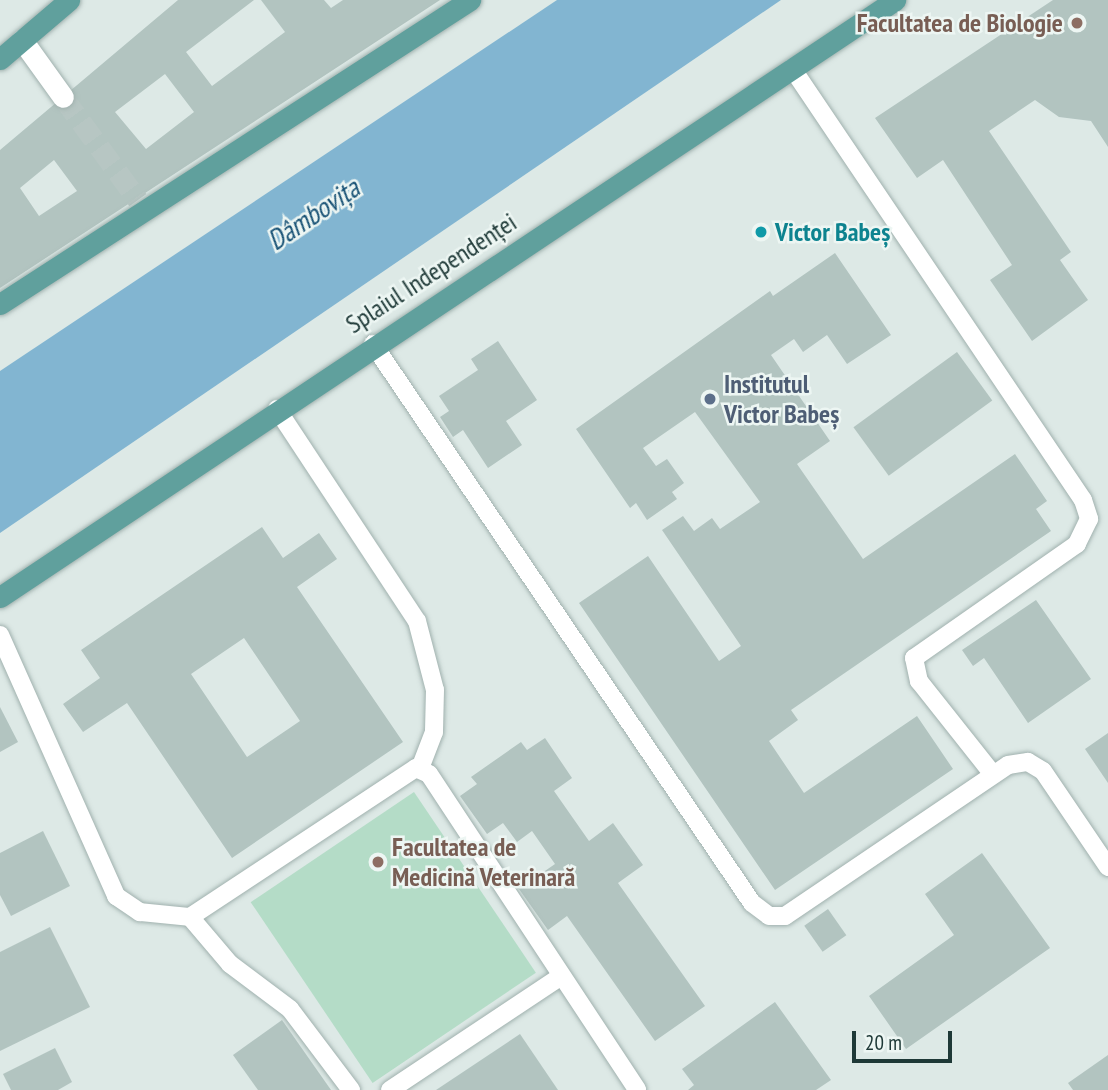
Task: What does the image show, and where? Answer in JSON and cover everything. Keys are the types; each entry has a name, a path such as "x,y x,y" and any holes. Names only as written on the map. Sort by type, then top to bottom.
{"main road":[{"path":"0,59 69,0"},
{"path":"0,304 141,205 470,0"},
{"name":"Splaiul Independenței","path":"0,597 373,344 895,0"}],"street":[{"path":"22,40 63,97"}],"lane":[{"path":"792,68 1083,500 1089,519 1077,544 914,658 919,681 991,772"},
{"path":"373,344 744,891 769,916 785,916 991,772 1028,762 1042,771 1108,867"},
{"path":"0,635 116,896 140,912 190,917 420,769 434,732 435,690 417,621 277,409"},
{"path":"420,769 637,1090"},
{"path":"190,917 230,964 290,1010 351,1090"},
{"path":"390,1090 560,977"}],"green space":[{"path":"414,792 536,973 373,1083 251,902"}],"water":[{"name":"Dâmbovița","path":"557,0 781,0 0,533 0,371"}],"building":[{"path":"178,0 254,0 186,52 212,86 285,32 261,0 324,0 331,8 343,0 440,0 0,288 0,150","holes":["165,74 194,112 146,149 115,112","54,160 77,191 39,216 20,188"]},
{"name":"Facultatea de Biologie","path":"1053,0 1108,0 1108,147 1091,121 1059,117 1035,100 989,131 1071,252 1060,260 1088,300 1032,341 990,280 1012,265 943,160 917,178 875,118"},
{"path":"835,253 891,335 847,364 827,335 803,352 794,339 771,355 830,441 797,464 863,559 1015,454 1047,501 1036,509 1051,531 791,710 798,720 769,741 804,793 917,716 953,769 775,890 579,603 648,556 719,661 741,646 662,530 683,516 694,531 712,518 720,529 760,502 695,412 643,448 656,466 667,459 684,483 672,492 677,499 647,520 636,503 630,508 576,429 770,291 773,296"},
{"path":"498,341 537,400 506,421 522,445 488,468 463,430 453,437 440,417 449,411 439,396 478,370 471,359"},
{"path":"957,352 992,401 889,476 853,427"},
{"name":"Facultatea de Medicină Veterinară","path":"262,527 283,558 319,533 337,559 297,587 403,742 232,858 127,703 83,732 63,704 100,678 81,650","holes":["244,638 300,721 247,757 191,674"]},
{"path":"1036,600 1091,679 1028,723 984,658 973,666 962,650"},
{"path":"0,707 18,742 0,752"},
{"path":"1108,733 1108,783 1085,749"},
{"path":"545,738 572,778 554,791 589,841 613,823 643,865 618,883 705,1006 655,1041 567,916 548,930 519,889 555,864 532,831 517,842 503,823 487,834 460,796 477,784 471,777 521,742 527,750"},
{"path":"43,831 70,886 11,916 0,895 0,853"},
{"path":"982,853 1050,948 906,1049 869,996 954,935 925,894"},
{"path":"828,909 846,935 823,952 804,926"},
{"path":"50,927 90,1007 0,1051 0,952"},
{"path":"775,1002 831,1080 816,1090 688,1090 694,1085 682,1069"},
{"path":"282,1020 331,1090 258,1090 233,1055"},
{"path":"520,1034 558,1090 436,1090"},
{"path":"55,1048 72,1082 58,1090 11,1090 3,1074"},
{"path":"1108,1055 1108,1090 1073,1090 1068,1083"}],"tunnel":[{"path":"63,97 138,200"}],"place":[{"name":"Facultatea de Biologie","path":"1077,23"},
{"name":"Victor Babeș","path":"761,232"},
{"name":"Institutul Victor Babeș","path":"710,399"},
{"name":"Facultatea de Medicină Veterinară","path":"378,862"}]}
